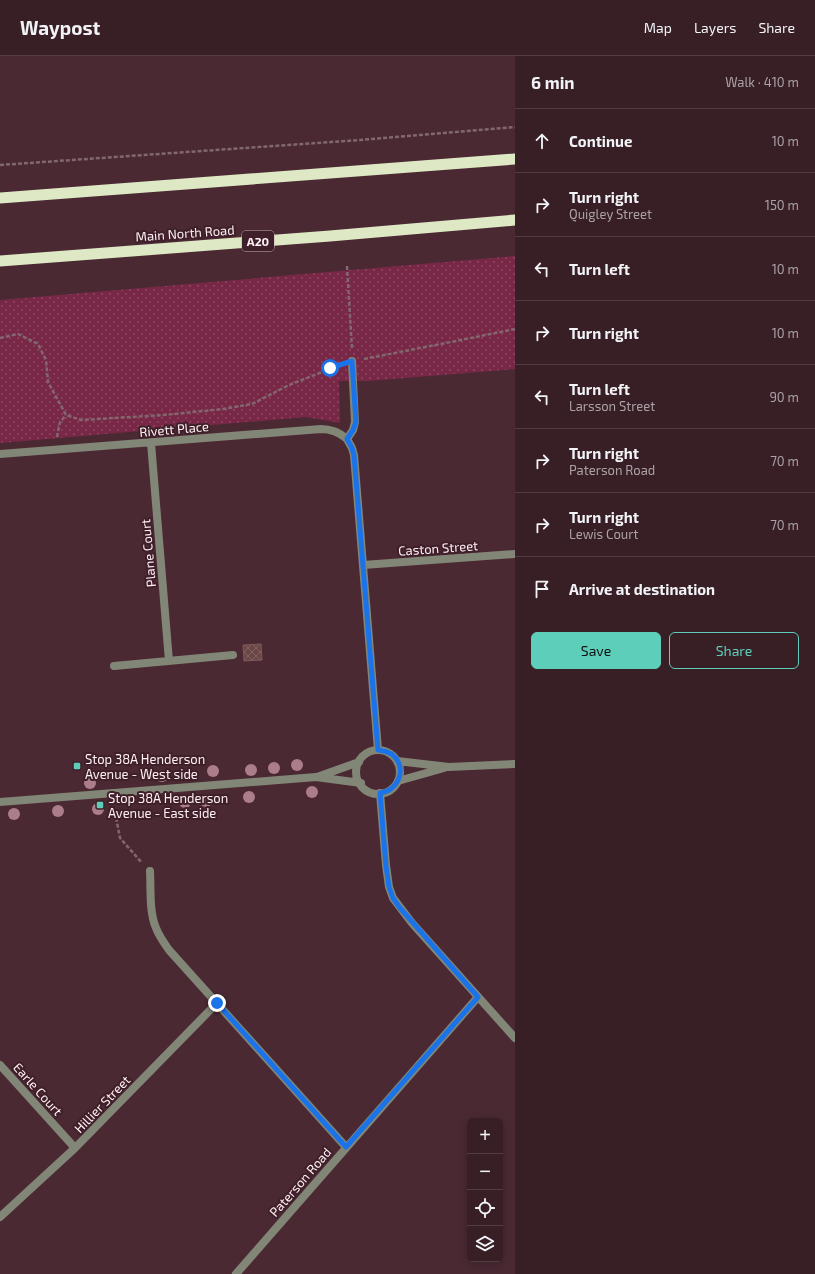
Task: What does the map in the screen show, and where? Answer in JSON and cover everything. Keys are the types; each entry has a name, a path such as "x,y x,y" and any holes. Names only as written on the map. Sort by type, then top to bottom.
{"highway":[{"path":"0,198 515,159"},
{"name":"Main North Road","path":"0,261 515,220"}],"street":[{"path":"352,361 356,422 347,439 354,455 378,750"},
{"name":"Rivett Place","path":"0,454 326,429 336,431 347,439"},
{"name":"Plane Court","path":"151,443 169,661"},
{"name":"Caston Street","path":"363,565 515,554"},
{"path":"114,666 233,655"},
{"path":"378,750 388,752 395,757 399,765 400,773 398,781 392,789 385,793 368,791 362,786 356,770 364,755 371,751 378,750"},
{"path":"397,761 449,767 515,764"},
{"path":"316,777 359,762"},
{"path":"398,781 449,767"},
{"path":"0,802 316,777 361,783"},
{"path":"380,793 386,866 389,887 393,898 412,923 515,1038"},
{"path":"150,871 152,917 156,929 169,950 346,1147"},
{"name":"Paterson Road","path":"236,1274 478,997"},
{"name":"Hillier Street","path":"0,1217 75,1148 217,1003"},
{"name":"Earle Court","path":"0,1065 75,1148"}],"path":[{"path":"0,165 515,127"},
{"path":"347,266 352,361"},
{"path":"0,338 18,334 38,344 46,360 48,382 66,415 81,420 156,416 223,409 252,404 289,385 330,368 352,361 515,329"},
{"path":"56,441 60,422 66,415"},
{"path":"115,812 120,838 150,871"}],"shaded area":[{"path":"515,256 515,369 367,381 339,381 340,423 306,417 0,443 0,300"}],"building":[{"path":"261,644 262,660 244,661 243,645"}],"place":[{"name":"Stop 38A Henderson Avenue - West side","path":"77,766"},
{"name":"Stop 38A Henderson Avenue - East side","path":"100,805"}],"route":[{"path":"217,1003 346,1147 478,997 412,923 393,898 389,887 380,793 385,793 393,788 398,781 400,773 399,765 395,757 388,752 378,750 354,455 347,439 356,422 352,361 330,368"}]}
